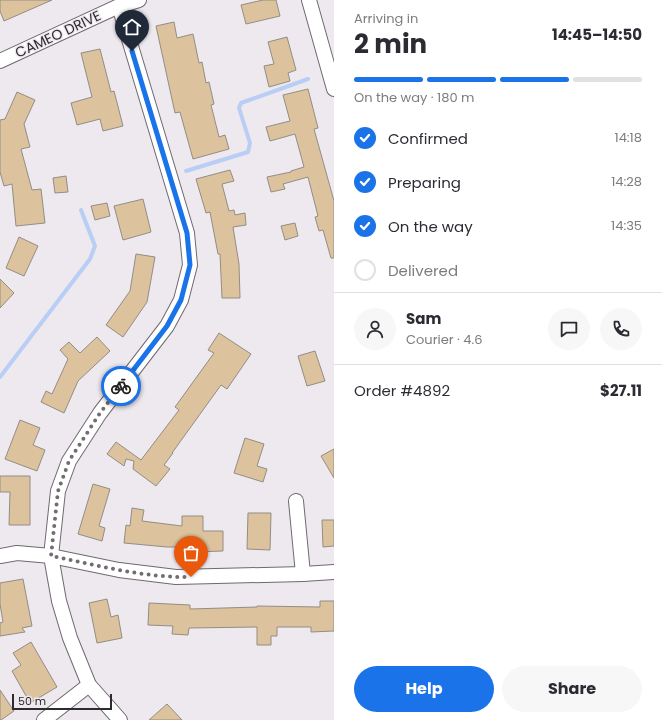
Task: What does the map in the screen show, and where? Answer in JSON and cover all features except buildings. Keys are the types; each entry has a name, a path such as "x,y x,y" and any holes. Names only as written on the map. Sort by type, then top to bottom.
{"street":[{"name":"CAMEO DRIVE","path":"0,61 119,6 139,0"},
{"path":"309,0 334,89"},
{"path":"119,6 187,233 190,265 181,300 167,326 100,413 69,461 58,491 51,556 59,601 70,638 89,685 120,720"},
{"path":"296,501 303,574"},
{"path":"0,556 18,553 51,556 119,570 176,577 334,572"},
{"path":"44,720 89,685"}],"waterway":[{"path":"186,171 248,152 250,143 239,108 241,103 308,79"},
{"path":"0,377 90,259 95,246 81,210"}],"way so far":[{"path":"121,386 100,413 69,461 58,491 51,556 119,570 176,577 191,577"}],"route":[{"path":"121,386 167,326 181,300 190,265 187,233 132,51"}]}
